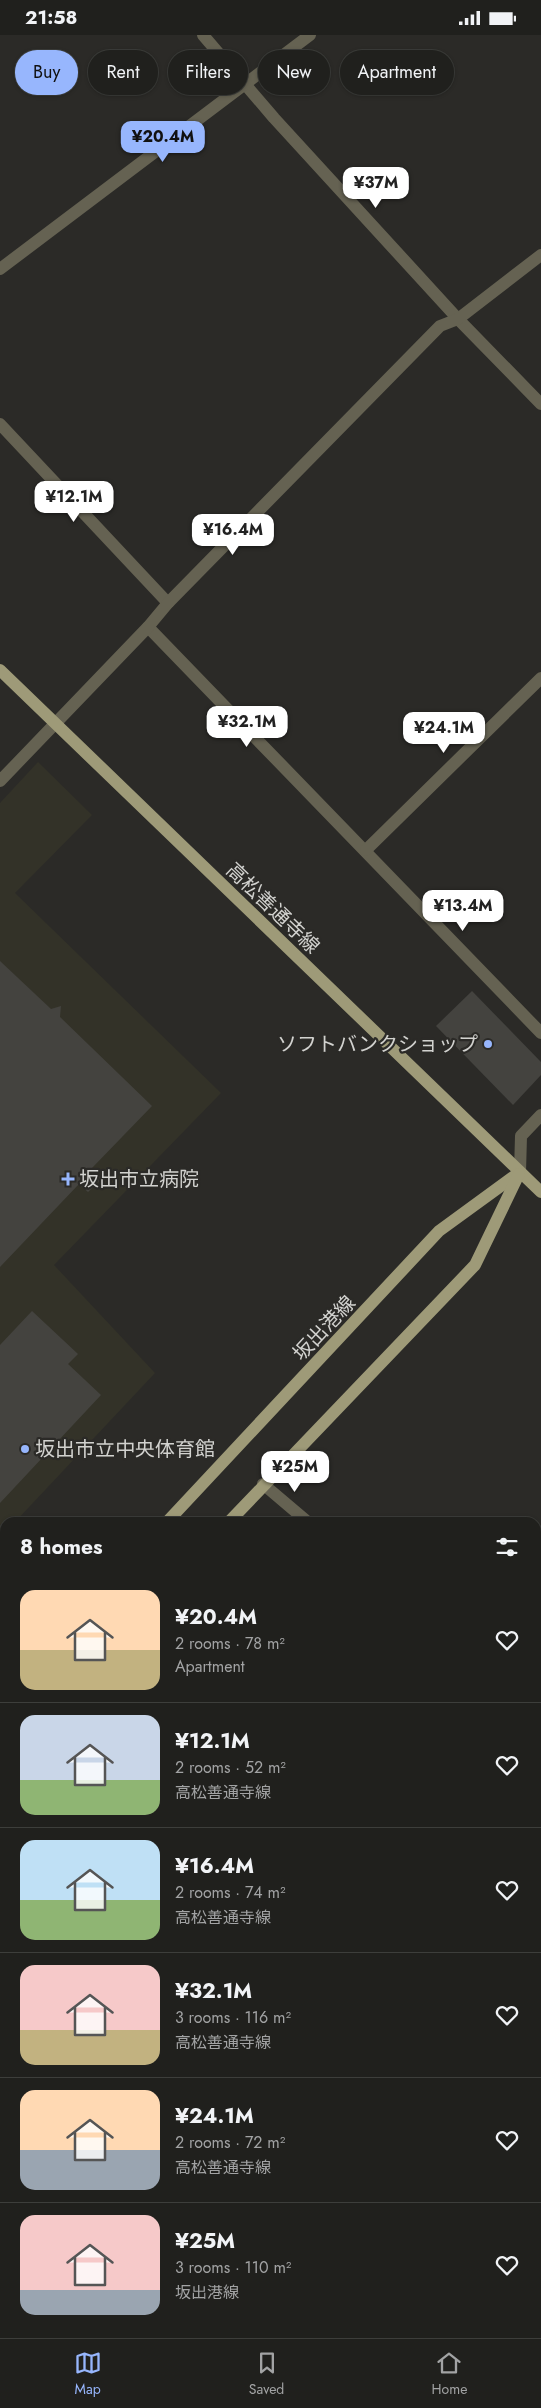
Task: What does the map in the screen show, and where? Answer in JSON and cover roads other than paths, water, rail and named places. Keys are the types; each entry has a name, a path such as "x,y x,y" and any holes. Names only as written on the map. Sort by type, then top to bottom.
{"main road":[{"name":"高松善通寺線","path":"0,670 520,1172"},
{"path":"234,1517 475,1265 520,1172 541,1192"},
{"name":"坂出港線","path":"172,1517 439,1231 520,1172"}],"street":[{"path":"203,35 216,50"},
{"path":"248,82 310,35"},
{"path":"248,87 458,319 541,404"},
{"path":"0,269 230,95"},
{"path":"0,781 148,627 168,603 440,326 458,319 541,255"},
{"path":"0,424 168,603"},
{"path":"148,627 366,850 541,1033"},
{"path":"366,850 541,678"},
{"path":"520,1172 520,1136 541,1115"},
{"path":"264,1484 302,1517"}],"place":[{"name":"ソフトバンクショップ","path":"488,1044"},
{"name":"坂出市立病院","path":"68,1179"},
{"name":"坂出市立中央体育館","path":"25,1449"}]}
